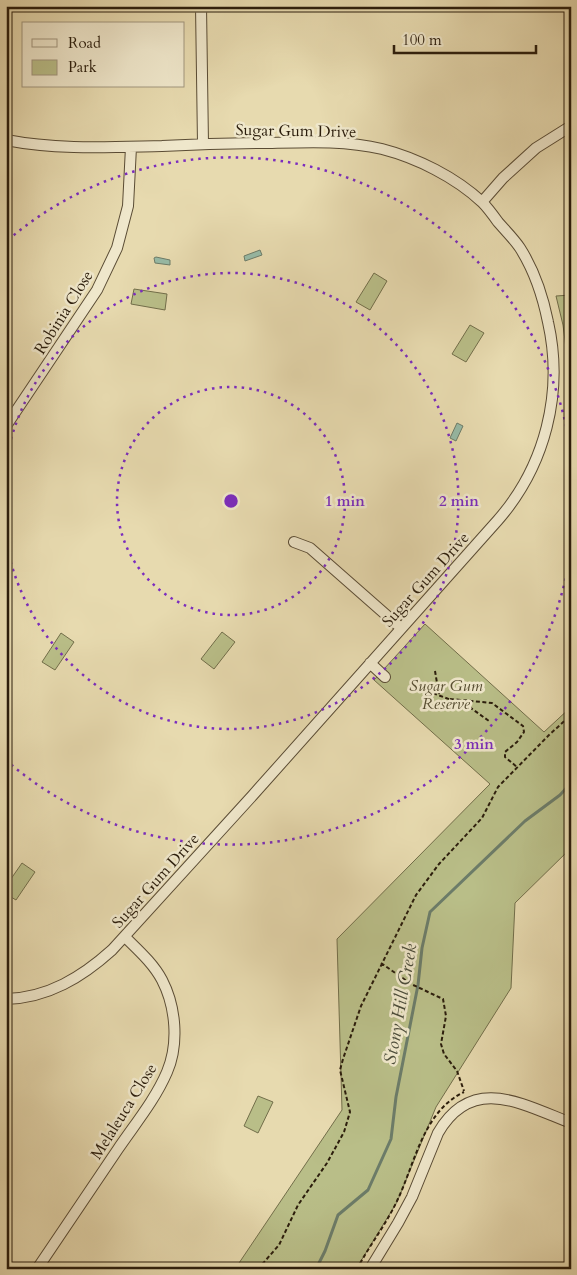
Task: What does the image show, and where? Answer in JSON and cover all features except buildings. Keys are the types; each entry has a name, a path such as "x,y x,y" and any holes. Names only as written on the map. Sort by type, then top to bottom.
{"street":[{"path":"201,6 203,144"},
{"path":"482,202 503,178 536,148 571,126"},
{"name":"Sugar Gum Drive","path":"6,140 84,147 350,143 383,150 418,161 482,202 520,248 534,277 545,309 552,339 554,377 547,427 538,455 521,490 510,506 125,937 88,970 66,984 27,997 6,999"},
{"name":"Robinia Close","path":"6,426 97,290 117,248 128,206 131,147"},
{"path":"294,542 310,548 401,628"},
{"path":"370,663 385,677"},
{"name":"Melaleuca Close","path":"37,1269 155,1095 171,1061 174,1035 171,1007 167,993 152,965 125,937"},
{"path":"370,1269 412,1198 438,1133 444,1123 460,1108 477,1099 504,1098 514,1100 571,1123"}],"path":[{"path":"435,671 439,695"},
{"path":"427,691 468,706 489,721"},
{"path":"450,699 492,704 523,726 524,732 517,742 505,752 505,757 517,767"},
{"path":"258,1269 278,1245 302,1198 327,1163 344,1132 350,1112 340,1070 361,1006 416,895 439,864 482,818 498,787 571,715"},
{"path":"381,963 411,984 442,999 446,1016 441,1044 444,1054 457,1071 466,1098"},
{"path":"357,1269 397,1202 431,1122 448,1102 464,1092"}],"green space":[{"path":"374,273 387,281 370,310 356,302"},
{"path":"134,289 167,294 165,310 131,304"},
{"path":"571,295 571,356 567,356 563,325 556,296"},
{"path":"470,325 484,333 466,362 452,354"},
{"name":"Sugar Gum Reserve","path":"425,624 544,732 571,707 571,848 515,903 511,988 436,1107 397,1202 356,1269 235,1269 342,1110 337,939 490,784 374,680"},
{"path":"222,632 235,642 214,669 201,659"},
{"path":"61,633 74,642 55,670 42,662"},
{"path":"22,863 35,872 16,900 6,894 6,886"},
{"path":"258,1096 273,1102 258,1133 244,1126"}],"shaded area":[{"path":"260,250 262,255 245,261 244,256"},
{"path":"154,258 170,260 170,265 155,263"},
{"path":"457,423 463,426 456,441 450,438"}],"waterway":[{"name":"Stony Hill Creek","path":"316,1269 325,1251 338,1215 368,1190 391,1139 396,1097 430,912 525,821 560,795 571,783"}]}
